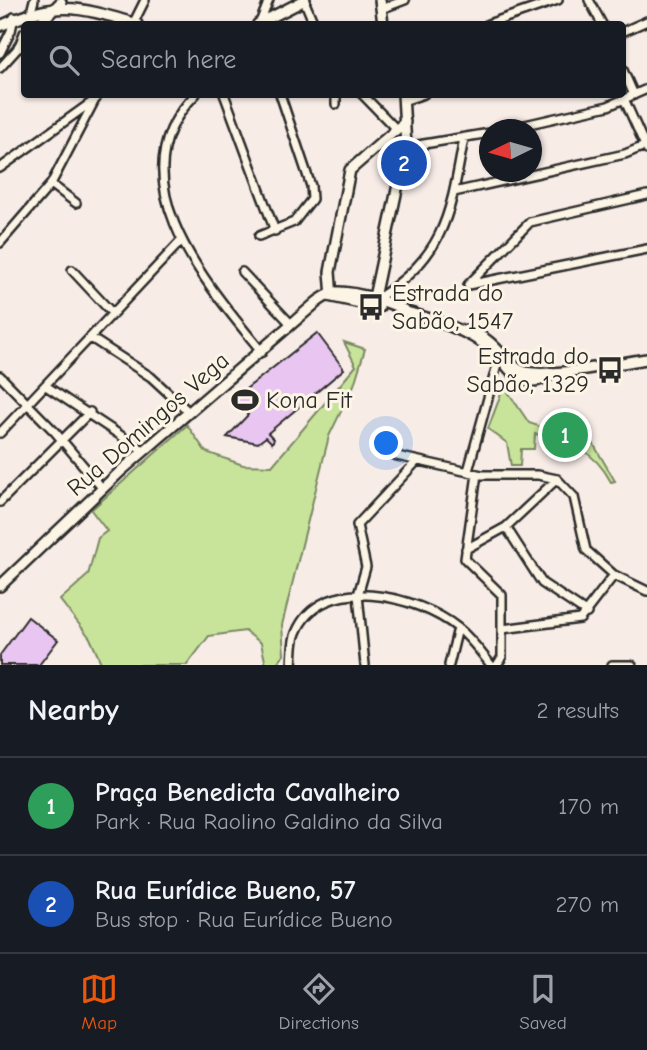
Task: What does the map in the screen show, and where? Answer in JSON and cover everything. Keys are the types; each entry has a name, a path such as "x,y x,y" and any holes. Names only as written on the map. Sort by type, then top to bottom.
{"street":[{"path":"136,21 145,0"},
{"path":"260,21 269,0"},
{"path":"262,21 305,0 313,21"},
{"path":"381,5 405,0"},
{"path":"497,21 558,0"},
{"path":"589,0 600,21"},
{"path":"42,21 61,2"},
{"path":"0,26 33,3 61,2 125,21"},
{"path":"28,21 33,3"},
{"path":"9,58 0,52 11,31 14,16"},
{"path":"626,30 647,21"},
{"path":"0,68 21,45"},
{"path":"626,77 634,95"},
{"path":"542,121 625,101 647,89"},
{"path":"0,168 96,98"},
{"path":"0,243 51,184 96,98"},
{"path":"194,98 174,125 167,142 163,169 170,214 181,241 220,301 262,352"},
{"path":"225,98 275,231"},
{"path":"258,236 294,222 312,199 311,186 281,98"},
{"path":"336,98 336,104"},
{"path":"366,98 397,130 405,150"},
{"path":"375,300 405,150 403,98"},
{"path":"454,192 646,148 625,101"},
{"path":"330,295 330,272 351,170 405,122"},
{"path":"405,150 479,134"},
{"path":"360,303 375,300 424,260 443,230 454,192 464,138"},
{"path":"51,184 76,203"},
{"path":"647,195 530,222 468,285 647,249"},
{"path":"0,433 181,241"},
{"path":"72,270 113,314"},
{"path":"242,272 291,324"},
{"path":"330,295 375,300 458,330 500,354 510,372 526,380 540,380 553,373 647,359"},
{"path":"330,295 407,312"},
{"name":"Rua Domingos Vega","path":"0,586 144,451 262,352 291,324 330,295"},
{"path":"91,338 151,377 189,412"},
{"path":"468,471 500,354"},
{"path":"0,376 29,404 103,489"},
{"path":"46,386 90,412 144,451"},
{"path":"0,502 62,443 90,412"},
{"path":"378,447 417,461 477,474 557,479 570,489 576,500 586,550 614,575 647,591"},
{"path":"365,665 358,595 366,567 357,525 417,461"},
{"path":"477,474 466,549 467,562 502,595 502,657 497,665"},
{"path":"466,549 506,527 557,479"},
{"path":"506,527 542,583 587,613"},
{"path":"502,629 577,621 587,613 614,575"},
{"path":"292,665 294,636 311,612 332,597 358,595 401,601 458,628 491,665"},
{"path":"449,665 458,628"},
{"path":"613,665 632,665"}],"green space":[{"path":"344,342 365,349 354,385 329,436 282,625 284,655 275,665 266,665 261,643 245,631 209,636 187,665 102,665 90,638 60,600 88,575 98,538 107,531 91,510 187,425 206,452 243,465 272,466 356,366"},
{"path":"504,386 529,423 544,428 584,428 615,481 611,482 597,462 580,448 535,434 534,449 521,449 520,466 511,466 507,443 488,429"}],"building":[{"path":"317,333 344,369 268,433 274,439 272,443 266,437 258,443 227,437 248,415 235,400 237,396"},
{"path":"28,617 58,640 39,665 0,665 0,655"}],"place":[{"name":"Rua Eurídice Bueno, 57","path":"404,163"},
{"name":"Estrada do Sabão, 1547","path":"371,307"},
{"name":"Estrada do Sabão, 1329","path":"610,370"},
{"name":"Kona Fit","path":"245,400"},
{"name":"Praça Benedicta Cavalheiro","path":"565,435"}]}
